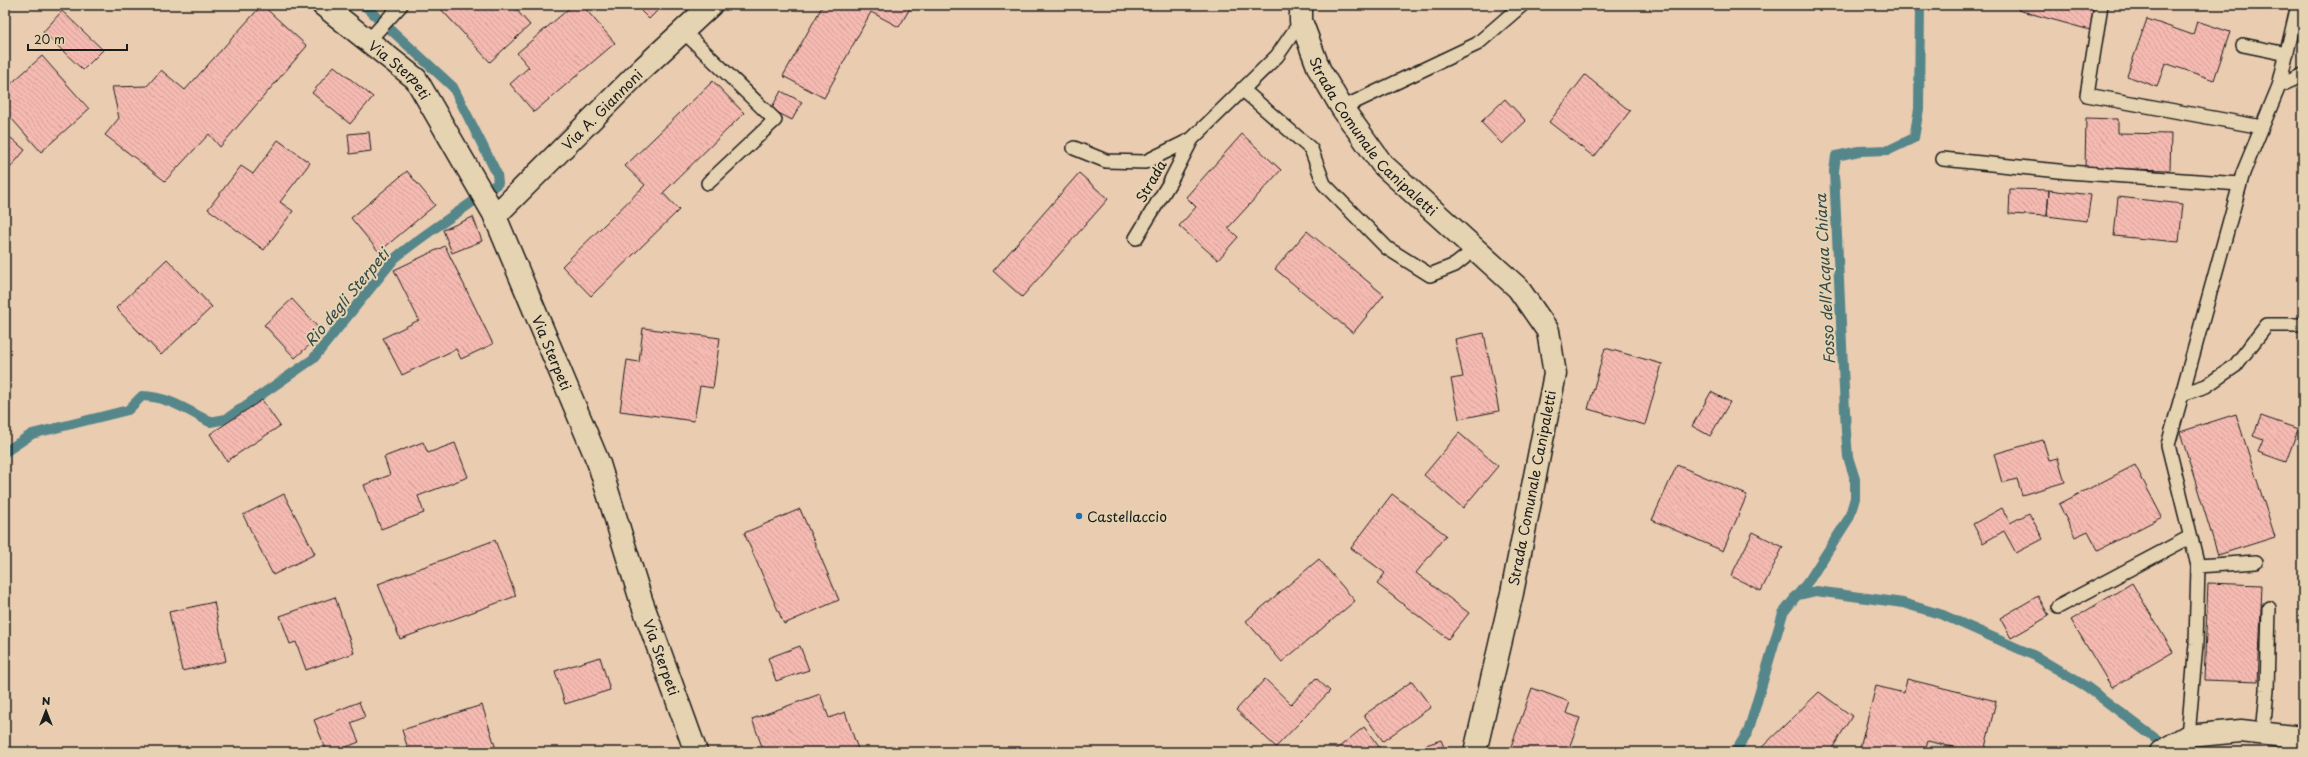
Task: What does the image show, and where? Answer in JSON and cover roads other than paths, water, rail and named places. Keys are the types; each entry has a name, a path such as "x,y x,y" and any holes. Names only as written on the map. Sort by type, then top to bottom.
{"street":[{"name":"Via A. Giannoni","path":"494,215 711,5"},
{"name":"Via Sterpeti","path":"329,6 370,38 416,79 477,182 494,215 599,464 641,600 696,752"},
{"name":"Strada Comunale Canipaletti","path":"1301,13 1319,69 1342,108 1382,164 1474,250 1518,288 1548,331 1555,374 1512,593 1475,752"},
{"path":"2179,746 2242,731 2303,738"}],"lane":[{"path":"1342,108 1477,44 1522,5"},
{"path":"2101,5 2087,95 2262,127"},
{"path":"2179,746 2196,644 2198,566 2168,446 2240,184 2278,86 2298,5"},
{"path":"370,38 398,8"},
{"path":"1074,148 1106,161 1145,162 1192,139 1277,56 1301,13"},
{"path":"683,31 775,120 708,183"},
{"path":"2243,45 2286,54"},
{"path":"2278,86 2303,75"},
{"path":"1242,89 1311,149 1324,184 1387,248 1430,275 1455,265 1474,250"},
{"name":"Strada","path":"1136,238 1170,182 1192,139"},
{"path":"1943,159 2068,172 2240,184"},
{"path":"2182,394 2206,386 2235,366 2267,325 2303,325"},
{"path":"2058,607 2190,537"},
{"path":"2198,566 2256,562"},
{"path":"2263,734 2267,690 2269,608"}],"waterway":[{"name":"Rio degli Sterpeti","path":"5,452 32,434 128,410 142,396 169,401 210,422 226,419 313,359 394,259 419,239 498,183 497,174 453,87 364,5"},
{"name":"Fosso dell'Acqua Chiara","path":"1735,752 1748,732 1783,613 1810,579 1849,518 1855,498 1855,479 1848,457 1846,432 1834,171 1836,156 1859,151 1889,150 1914,138 1919,109 1920,5"},
{"path":"1795,596 1816,591 1903,603 1943,615 2035,656 2087,687 2168,748"}],"place":[{"name":"Castellaccio","path":"1079,516"}]}
